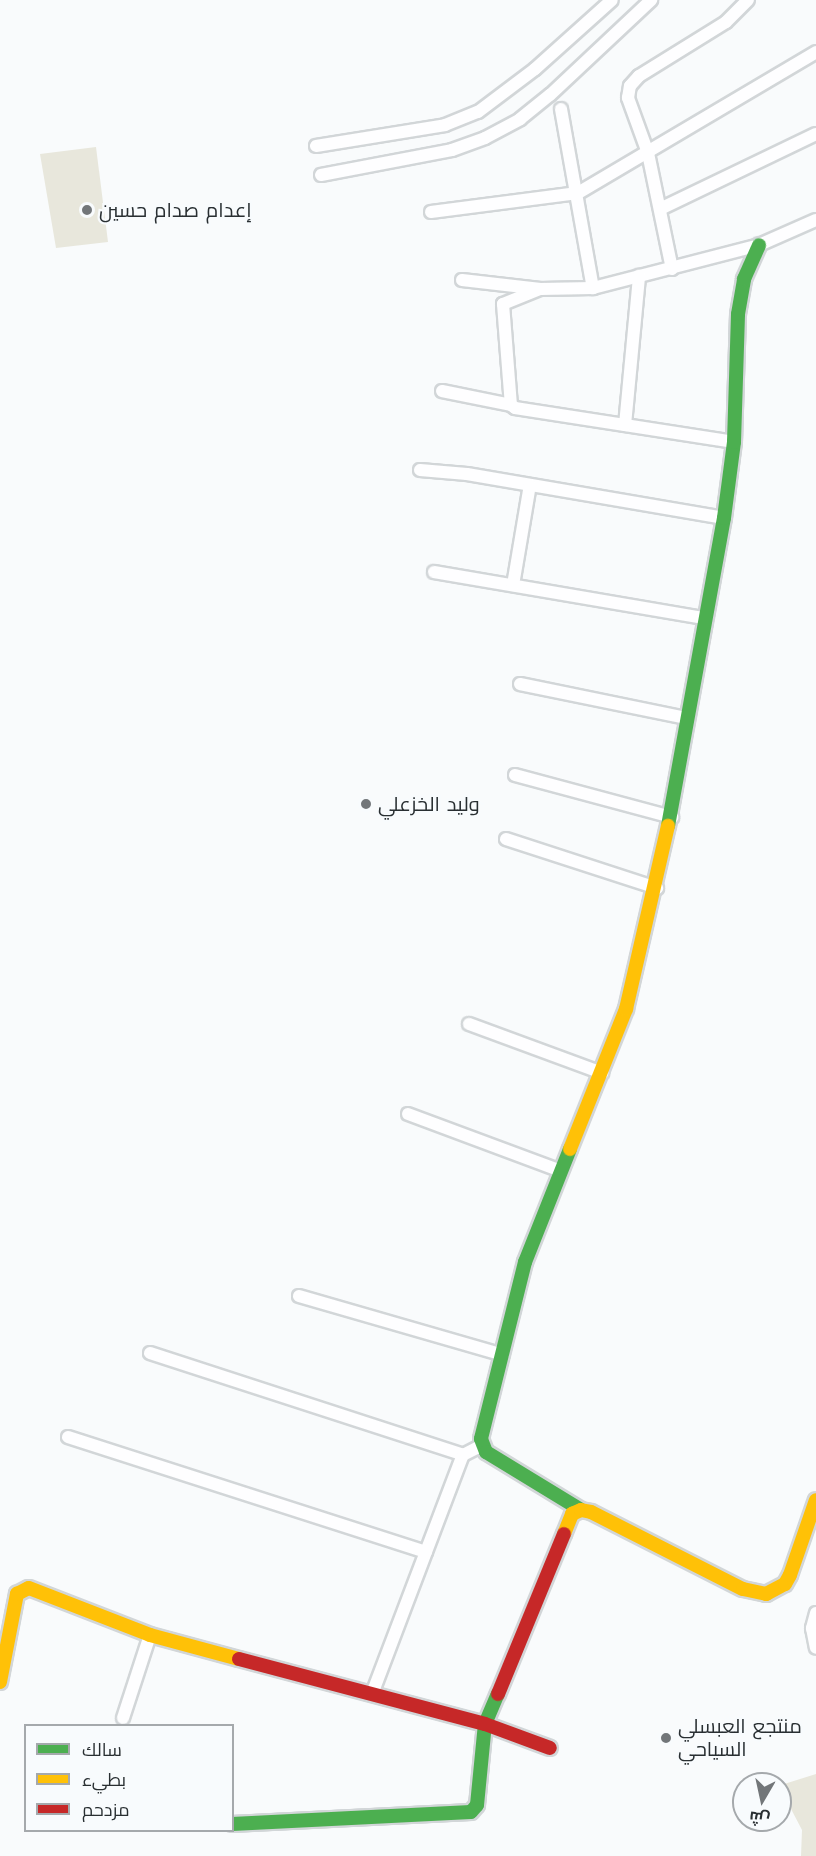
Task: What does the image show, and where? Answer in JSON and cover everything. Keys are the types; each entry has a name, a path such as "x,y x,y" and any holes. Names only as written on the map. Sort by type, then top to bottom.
{"street":[{"path":"316,146 445,125 478,112 535,69 612,0"},
{"path":"321,175 452,150 485,138 550,95 651,0"},
{"path":"672,268 648,153 628,98 630,86 639,76 726,22 748,0"},
{"path":"432,212 578,193 816,52"},
{"path":"561,109 578,193 593,288"},
{"path":"660,209 816,134"},
{"path":"462,280 540,289 593,288 759,245 816,220"},
{"path":"481,1446 521,1272 602,1073 638,972 672,817 686,718 724,518 734,442 738,314 744,279 759,245"},
{"path":"625,425 639,276"},
{"path":"511,405 503,304 540,289"},
{"path":"442,391 625,425 734,442"},
{"path":"420,470 530,485 724,518"},
{"path":"513,585 530,485"},
{"path":"434,572 704,618"},
{"path":"520,684 686,718"},
{"path":"515,775 672,817"},
{"path":"506,839 657,888"},
{"path":"469,1024 602,1073"},
{"path":"408,1114 561,1171"},
{"path":"299,1296 502,1355"},
{"path":"150,1353 463,1455"},
{"path":"68,1437 426,1552"},
{"path":"372,1694 463,1455 481,1446"},
{"path":"481,1446 581,1509 743,1589 766,1594 785,1584 790,1575 816,1500"},
{"path":"234,1824 471,1812 477,1805 485,1724 572,1514 581,1509"},
{"path":"0,1682 20,1588 29,1588 150,1635 485,1724 550,1748"},
{"path":"816,1613 812,1628 816,1648"},
{"path":"123,1718 150,1635"}],"shaded area":[{"path":"96,147 108,242 56,248 40,154"},
{"path":"816,1774 816,1856 801,1856 802,1830 792,1811 792,1782"}],"traffic: fast":[{"path":"668,826 724,518 734,442 738,314 744,279 759,245"},
{"path":"570,1149 525,1262 481,1439 486,1452 581,1510"},
{"path":"234,1824 471,1812 477,1805 485,1724 498,1694"}],"traffic: slow":[{"path":"570,1149 626,1009 668,826"},
{"path":"564,1534 572,1514 581,1510 591,1512 743,1589 766,1594 785,1584 790,1575 816,1500"},
{"path":"0,1682 17,1594 29,1588 150,1635 239,1659"}],"traffic: jam":[{"path":"498,1694 564,1534"},
{"path":"239,1659 485,1724 550,1748"}],"place":[{"name":"إعدام صدام حسين","path":"87,210"},
{"name":"وليد الخزعلي","path":"366,804"},
{"name":"منتجع العبسلي السياحي","path":"666,1738"}]}
